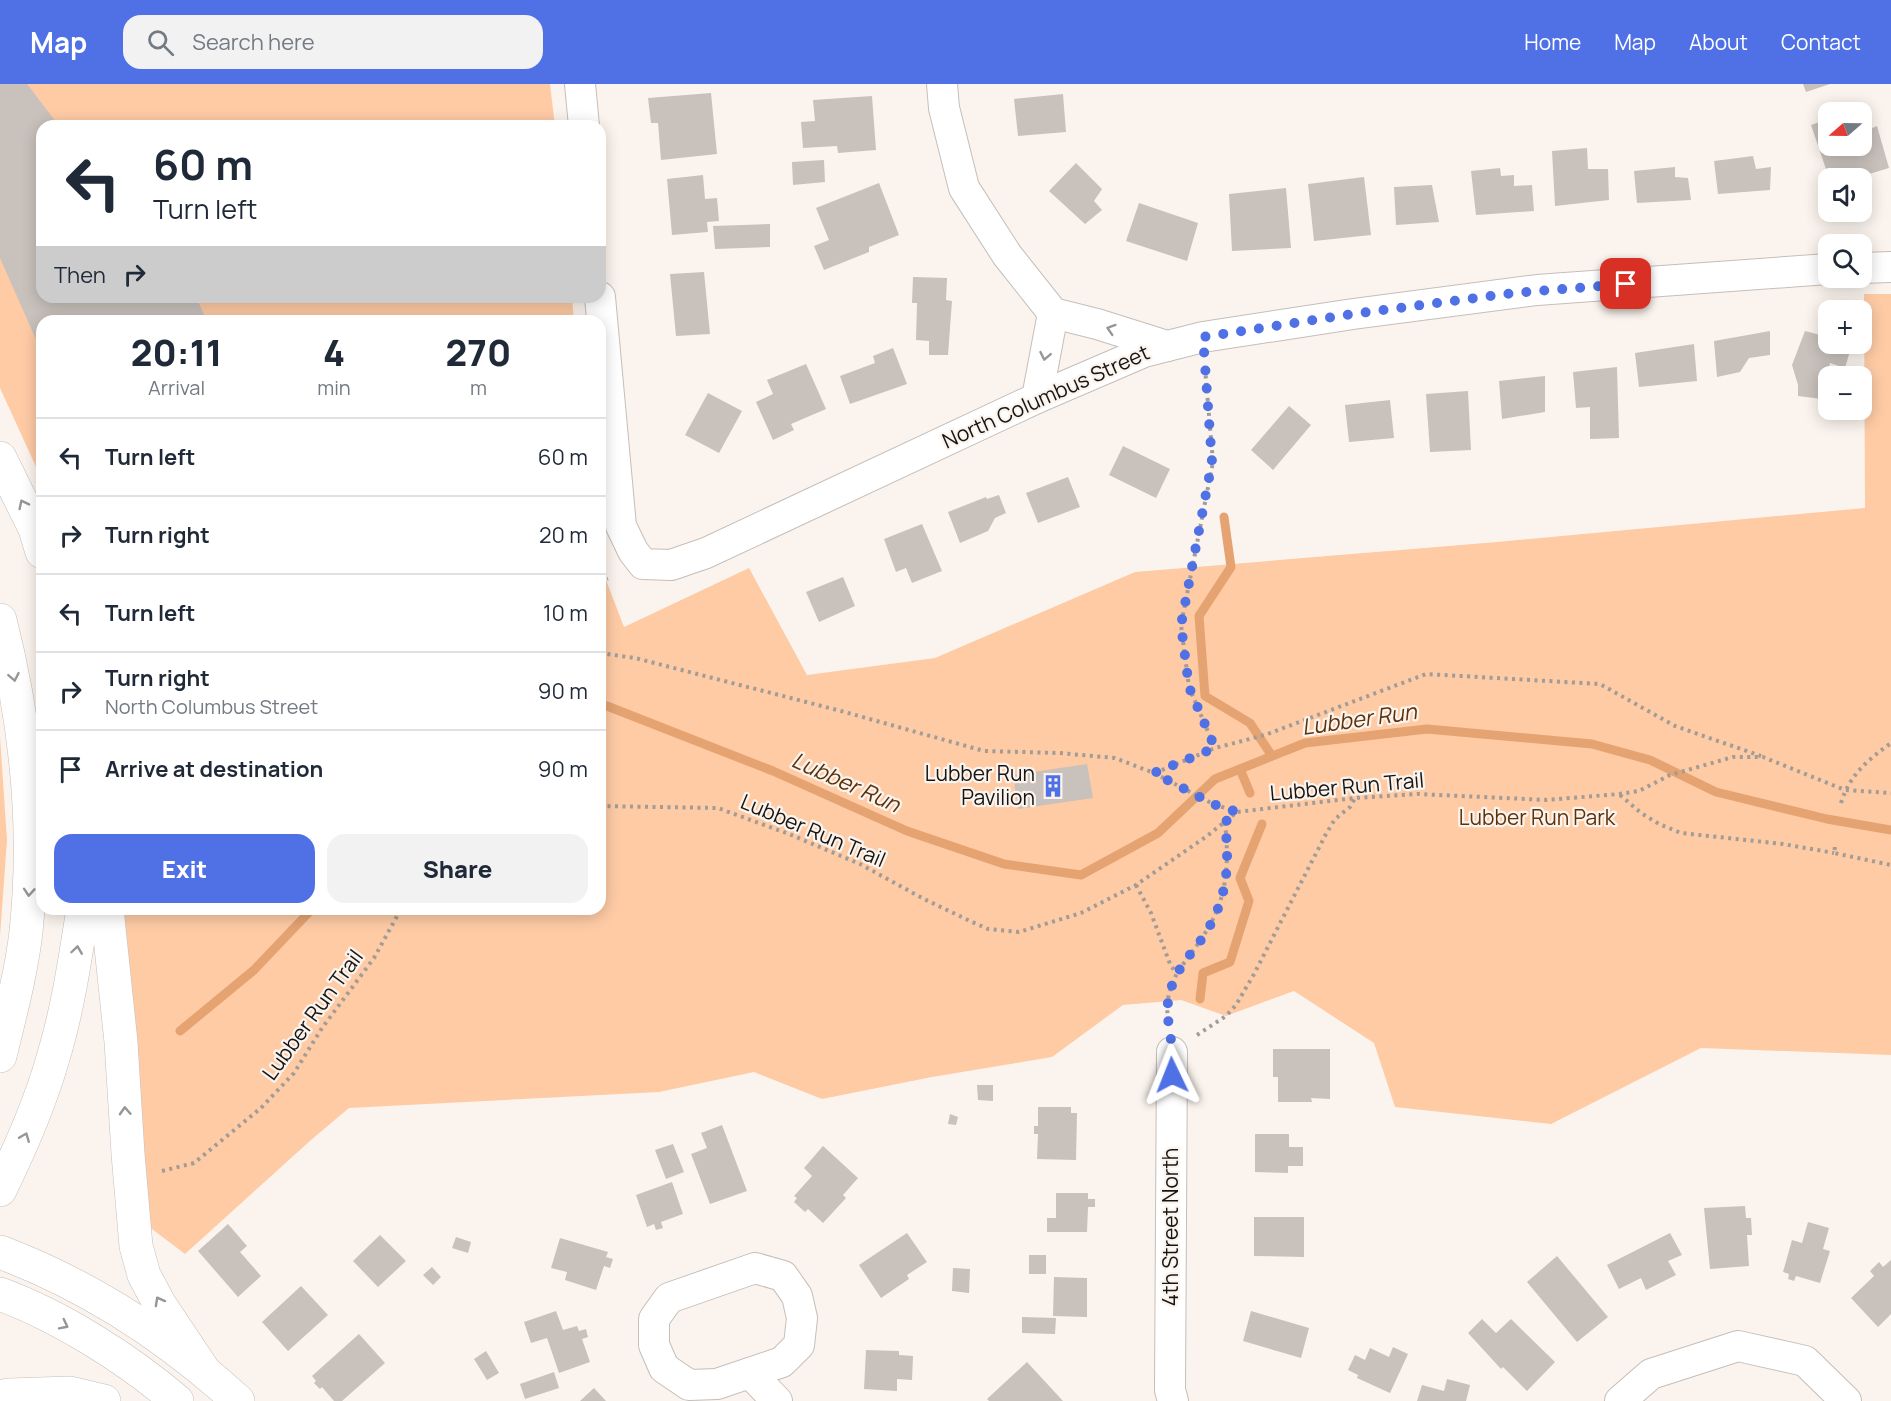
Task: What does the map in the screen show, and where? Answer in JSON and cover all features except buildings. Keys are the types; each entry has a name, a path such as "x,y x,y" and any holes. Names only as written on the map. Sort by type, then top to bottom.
{"main road":[{"path":"0,458 36,532"},
{"path":"0,620 20,711 29,792 30,870 26,933 16,994 0,1056"},
{"path":"0,1190 25,1138 53,1058 72,980 82,915"},
{"path":"108,915 121,1042 136,1246 144,1275 160,1305 201,1368"},
{"path":"0,1252 33,1264 93,1295 143,1325 201,1368 238,1401"},
{"path":"6,1296 80,1334 128,1363 177,1401"},
{"path":"0,1397 70,1393 104,1401"}],"street":[{"path":"580,84 583,120"},
{"path":"942,84 944,108 964,188 1007,255 1053,314 1097,324 1167,346"},
{"path":"1872,268 1891,267"},
{"name":"North Columbus Street","path":"606,362 621,526 633,551 643,564 671,565 706,553 1037,398 1144,351 1203,337 1353,314 1537,290 1818,270"},
{"path":"1037,398 1053,314"},
{"name":"4th Street North","path":"1172,1052 1170,1390 1173,1401"},
{"path":"755,1268 783,1276 797,1296 802,1318 799,1344 782,1362 750,1373 717,1384 689,1384 664,1368 654,1346 654,1319 669,1299 755,1268"},
{"path":"1620,1401 1651,1374 1738,1346 1805,1361 1846,1401"},
{"path":"750,1373 777,1401"}],"path":[{"path":"1203,337 1212,462 1181,625 1189,687 1215,748"},
{"path":"606,655 635,658 831,708 984,751 1059,753 1115,758 1154,773 1213,804 1237,812"},
{"path":"1154,773 1215,748 1265,735 1426,674 1600,684 1675,726 1763,757"},
{"path":"1841,802 1845,790 1856,773 1891,743"},
{"name":"Lubber Run Trail","path":"606,806 718,808 789,834 860,864 924,899 988,929 1019,932 1081,913 1136,885 1207,836 1237,812 1355,798 1418,794 1547,800 1619,794 1639,790 1692,768 1733,757 1763,757 1845,790 1891,793"},
{"path":"1619,794 1641,813 1681,833 1783,844 1891,865"},
{"path":"1225,822 1228,853 1227,874 1222,896 1208,929 1176,973 1167,1006 1172,1052 1226,1016 1236,1005 1326,834 1335,819 1350,807 1355,798"},
{"path":"1834,853 1835,847"},
{"path":"1136,885 1151,913 1170,964 1176,973"},
{"name":"Lubber Run Trail","path":"153,1173 194,1163 261,1108 294,1072 322,1028 374,958 398,915"}],"green space":[{"path":"0,84 550,84 554,120 36,120 36,303 572,303 574,315 36,315 36,467 0,388"},
{"name":"Lubber Run Park","path":"1864,294 1891,294 1891,1055 1701,1048 1551,1124 1395,1107 1374,1043 1294,991 1226,1016 1181,1000 1123,1005 1052,1057 932,1077 822,1099 754,1072 659,1092 349,1108 185,1254 148,1226 122,915 606,915 606,580 624,627 749,568 807,675 935,658 1135,572 1865,508 1865,420 1872,420 1872,366 1864,366 1864,354 1872,354 1872,300 1864,300"},
{"path":"0,737 7,840 0,936"}],"waterway":[{"path":"1224,517 1231,567 1199,616 1205,696 1250,723 1272,756"},
{"name":"Lubber Run","path":"606,706 773,771 907,831 1004,864 1081,875 1158,833 1215,779 1305,743 1427,729 1592,744 1650,760 1716,792 1827,819 1891,830"},
{"path":"1240,769 1250,793"},
{"path":"1200,999 1203,973 1230,962 1249,901 1240,878 1262,824"},
{"name":"Lubber Run","path":"180,1031 254,970 306,915"}],"place":[{"name":"Lubber Run Pavilion","path":"1053,786"}],"route":[{"path":"1172,1075 1167,1006 1170,992 1176,973 1208,929 1222,896 1227,874 1228,853 1225,822 1237,812 1213,804 1154,773 1215,748 1189,687 1181,625 1212,462 1203,337 1353,314 1537,290 1626,284"}]}
